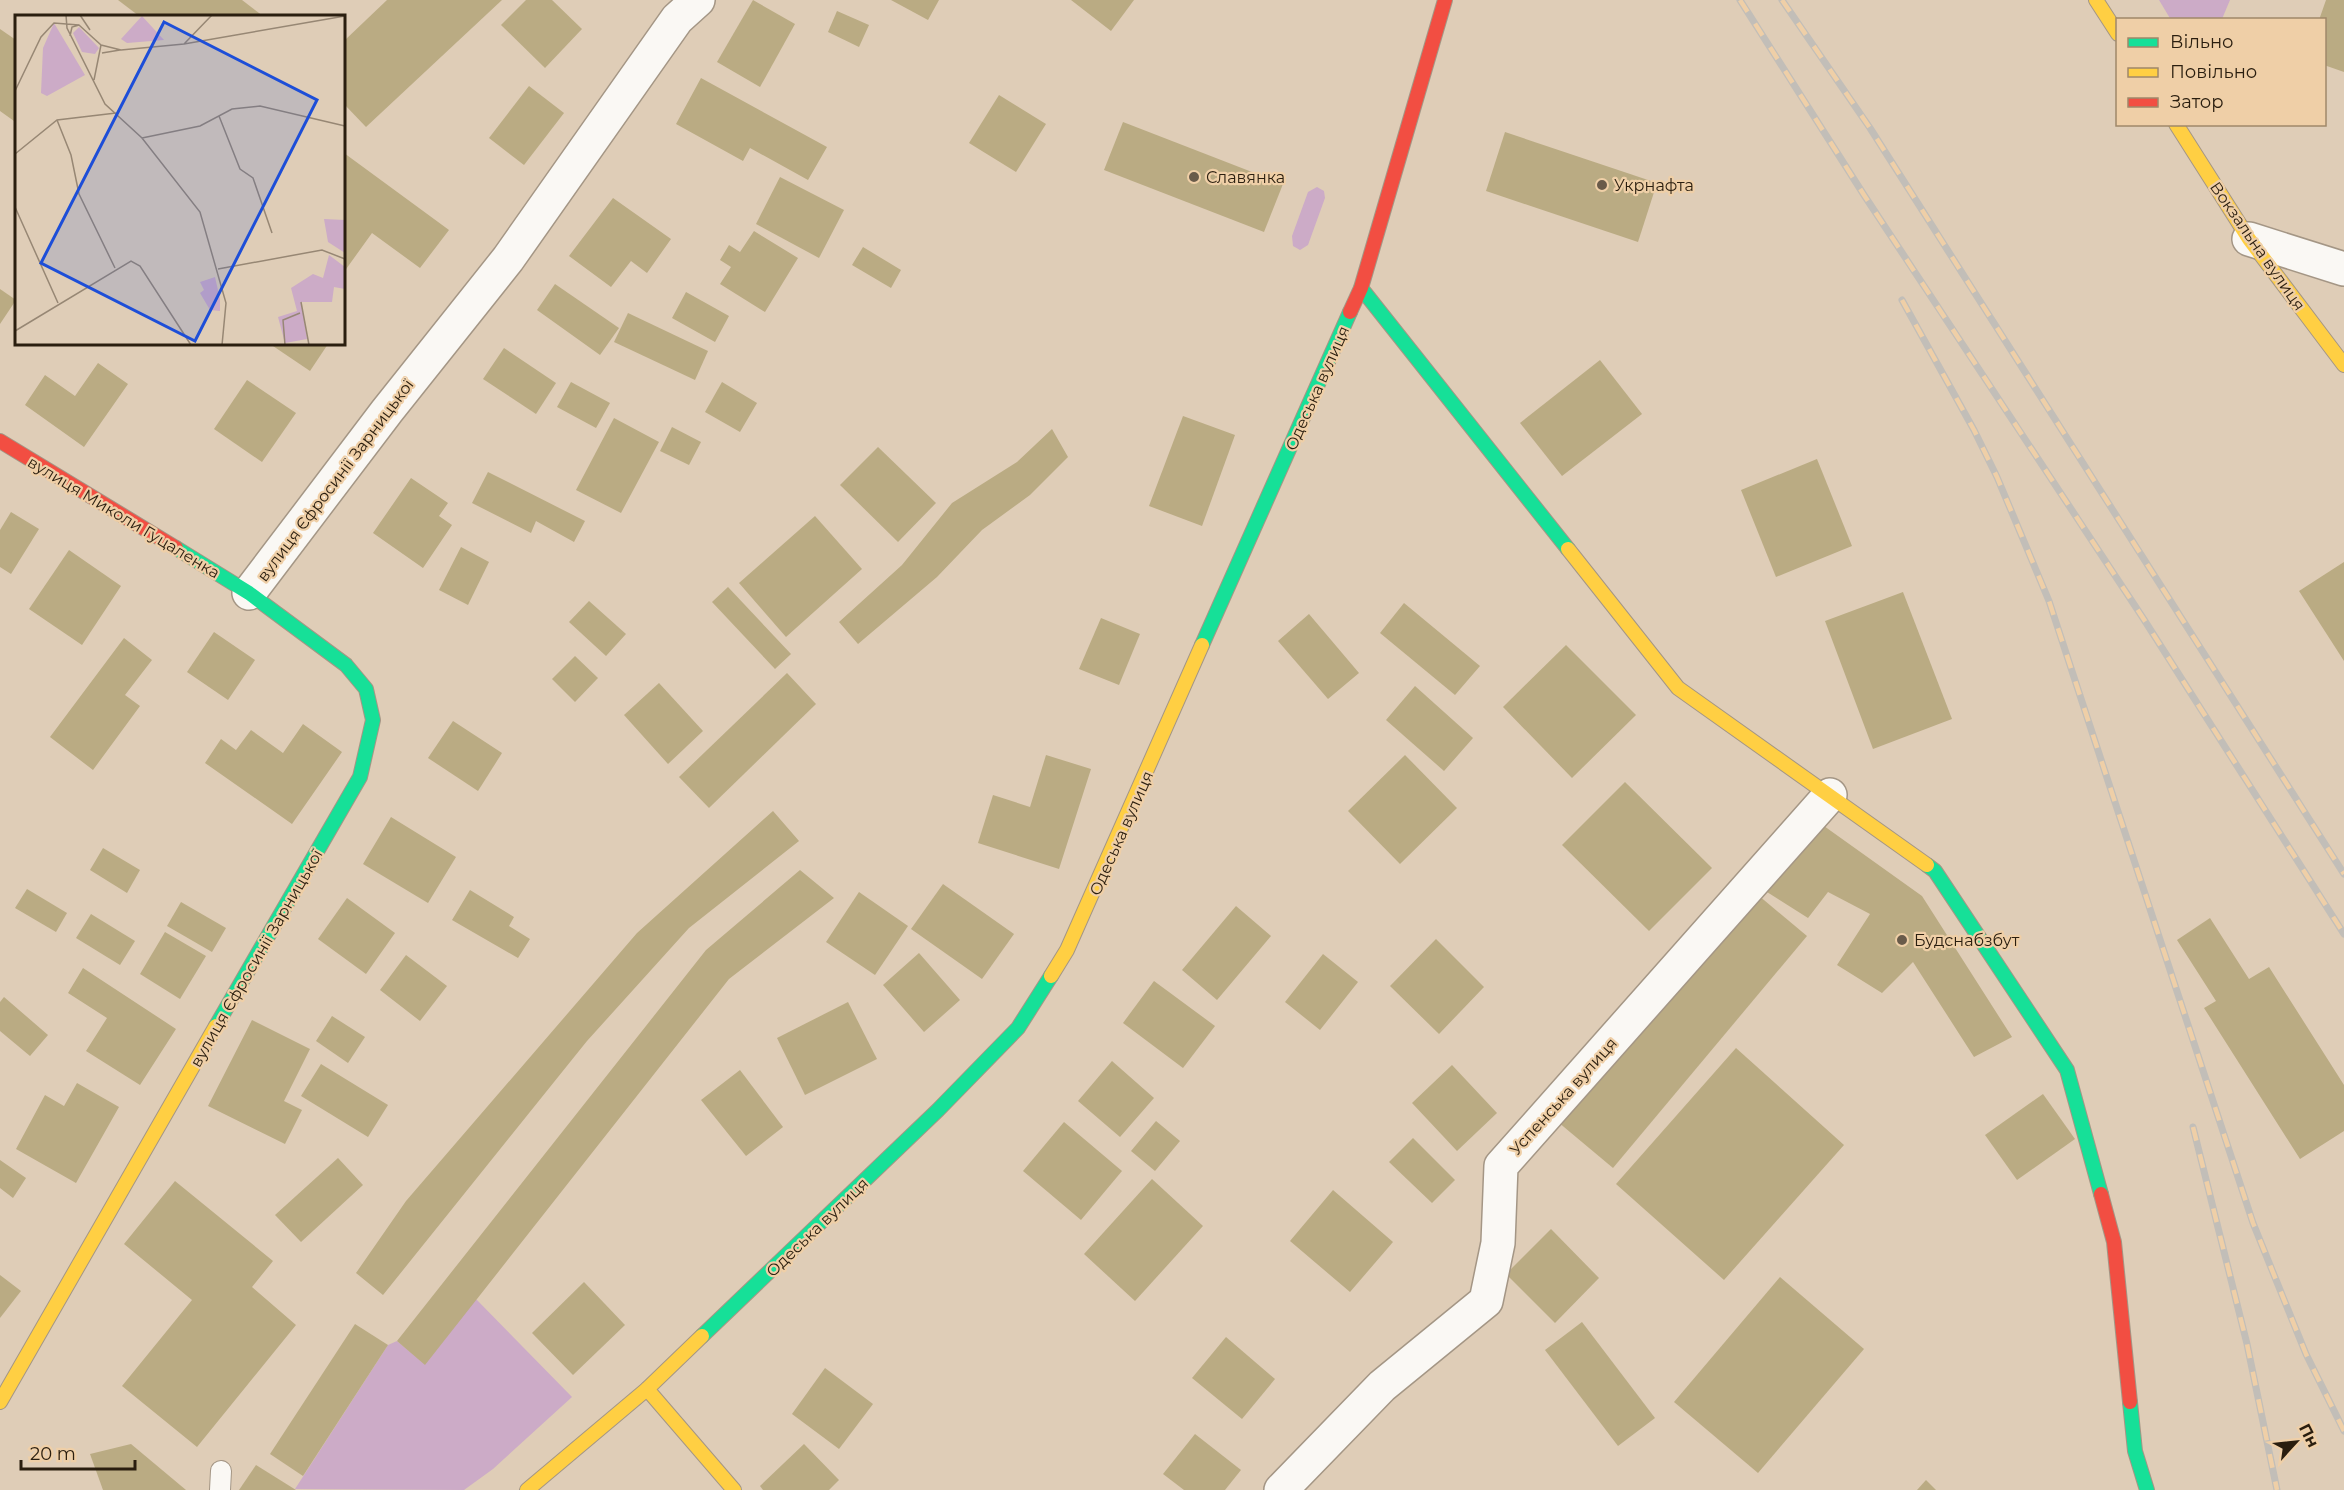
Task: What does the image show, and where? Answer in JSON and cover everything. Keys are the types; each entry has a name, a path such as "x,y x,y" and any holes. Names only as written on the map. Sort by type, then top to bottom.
{"street":[{"name":"вулиця Єфросинії Зарницької","path":"0,1402 360,777 373,720 366,689 346,665 249,593 387,411 508,259 677,18 698,0"},
{"name":"Одеська вулиця","path":"527,1490 648,1389 875,1171 1018,1028 1068,950 1361,288 1445,0"},
{"path":"2096,0 2116,31"},
{"name":"Вокзальна вулиця","path":"2177,126 2249,239 2344,365"},
{"path":"2249,239 2344,269"},
{"path":"1361,288 1678,688 1935,871 2067,1070 2114,1242 2136,1451 2147,1490"},
{"name":"вулиця Миколи Гуцаленка","path":"0,441 249,593"},
{"name":"Успенська вулиця","path":"1281,1490 1382,1386 1486,1301 1498,1243 1501,1166 1830,795"},
{"path":"648,1389 734,1490"}],"shaded area":[{"path":"2159,0 2230,0 2222,18 2170,18"},
{"path":"1317,187 1324,191 1325,198 1308,245 1300,250 1293,246 1292,236 1308,192"},
{"path":"476,1299 572,1397 493,1469 464,1490 295,1489 388,1345 397,1341 425,1364"}],"building":[{"path":"118,0 242,0 262,15 138,15"},
{"path":"387,0 502,0 366,127 345,105 345,40"},
{"path":"526,0 552,0 582,29 545,68 501,25"},
{"path":"753,0 795,24 760,87 717,62"},
{"path":"891,0 939,0 928,20"},
{"path":"1071,0 1134,0 1111,31"},
{"path":"2326,0 2344,0 2344,72 2326,66 2326,18 2320,18"},
{"path":"837,11 869,25 859,47 828,32"},
{"path":"0,29 15,39 14,121 0,111"},
{"path":"701,78 827,147 808,180 750,148 743,161 676,124"},
{"path":"529,86 564,113 524,165 489,138"},
{"path":"999,95 1046,124 1016,172 969,143"},
{"name":"Славянка","path":"1123,122 1283,184 1264,232 1104,170"},
{"path":"1505,132 1657,183 1638,242 1486,191"},
{"path":"345,154 449,230 420,268 372,233 345,271"},
{"path":"780,177 844,210 819,258 756,224"},
{"path":"613,198 671,239 647,273 631,261 611,287 569,256"},
{"path":"754,231 798,258 765,312 720,284 731,267 720,260 729,245 740,252"},
{"path":"863,247 901,270 891,288 852,265"},
{"path":"555,284 619,328 600,355 537,310"},
{"path":"0,289 15,302 0,324"},
{"path":"686,292 729,316 715,342 672,318"},
{"path":"628,313 708,351 695,380 614,342"},
{"path":"271,345 327,345 310,371"},
{"path":"504,348 556,383 536,414 483,379"},
{"path":"1600,360 1642,414 1562,476 1520,423"},
{"path":"98,363 128,384 84,447 25,405 45,375 75,396"},
{"path":"247,380 296,413 262,462 214,429"},
{"path":"571,382 610,403 596,428 557,407"},
{"path":"722,382 757,403 740,432 705,412"},
{"path":"1183,416 1235,435 1202,526 1149,506"},
{"path":"614,418 659,442 621,513 576,490"},
{"path":"672,427 701,442 689,465 660,451"},
{"path":"1052,429 1068,457 1030,495 982,530 937,577 858,644 839,622 902,565 952,503 1017,462"},
{"path":"878,447 936,503 898,542 840,485"},
{"path":"1817,459 1852,546 1776,577 1741,490"},
{"path":"488,472 585,521 574,542 536,521 531,533 472,503"},
{"path":"411,478 448,503 439,516 452,525 423,568 373,533"},
{"path":"11,512 39,529 11,574 0,567 0,530"},
{"path":"815,516 862,569 786,637 739,583"},
{"path":"461,547 489,562 468,605 439,590"},
{"path":"69,550 121,586 82,645 29,609"},
{"path":"2344,562 2344,661 2299,591"},
{"path":"728,587 791,654 775,669 712,602"},
{"path":"1903,592 1952,719 1873,749 1825,621"},
{"path":"589,601 626,634 606,656 569,622"},
{"path":"1404,603 1480,666 1455,695 1380,633"},
{"path":"1309,614 1359,673 1328,699 1278,641"},
{"path":"1101,618 1140,634 1119,685 1079,669"},
{"path":"214,632 255,660 228,700 187,672"},
{"path":"124,638 152,660 125,695 140,706 93,770 50,737"},
{"path":"1566,645 1636,715 1572,778 1503,707"},
{"path":"575,656 598,678 575,702 552,679"},
{"path":"787,673 816,704 709,808 679,777"},
{"path":"659,683 703,731 668,764 624,715"},
{"path":"1415,686 1473,738 1444,771 1386,720"},
{"path":"453,721 502,753 478,791 428,758"},
{"path":"303,724 342,752 292,824 205,763 221,739 236,750 251,730 283,753"},
{"path":"1046,755 1091,769 1059,869 978,843 993,795 1030,807"},
{"path":"1405,755 1457,808 1400,864 1348,811"},
{"path":"1625,782 1712,868 1649,931 1562,845"},
{"path":"773,811 799,841 689,928 587,1041 383,1295 356,1273 406,1201 637,933"},
{"path":"391,817 456,857 428,903 363,864"},
{"name":"Будснабзбут","path":"1817,821 1922,896 2012,1037 1974,1057 1913,962 1882,993 1837,965 1870,914 1828,892 1808,918 1767,892"},
{"path":"103,848 140,870 127,893 90,870"},
{"path":"800,870 834,898 729,979 425,1365 397,1341 706,950"},
{"path":"943,884 1014,934 982,979 911,929"},
{"path":"27,889 67,913 56,932 15,908"},
{"path":"470,890 514,917 509,926 530,939 518,958 452,920"},
{"path":"1752,890 1807,936 1613,1168 1558,1122"},
{"path":"859,892 908,926 875,975 826,942"},
{"path":"347,898 395,933 366,974 318,939"},
{"path":"181,902 226,928 212,952 167,926"},
{"path":"1236,906 1271,936 1217,1000 1182,970"},
{"path":"91,914 135,941 120,965 76,938"},
{"path":"2210,918 2249,979 2269,967 2344,1085 2344,1131 2300,1159 2204,1008 2216,1001 2177,940"},
{"path":"165,932 206,956 180,999 140,974"},
{"path":"1436,939 1484,987 1439,1034 1390,986"},
{"path":"919,953 960,1000 924,1032 883,985"},
{"path":"1323,954 1358,982 1320,1030 1285,1002"},
{"path":"406,955 447,986 420,1021 380,990"},
{"path":"83,968 176,1029 140,1085 86,1051 107,1018 68,993"},
{"path":"1154,981 1215,1026 1183,1068 1123,1023"},
{"path":"4,997 48,1035 30,1056 0,1031 0,1002"},
{"path":"848,1002 877,1059 805,1095 777,1038"},
{"path":"332,1016 365,1037 348,1063 316,1041"},
{"path":"252,1020 310,1049 284,1101 302,1110 285,1144 208,1106"},
{"path":"1736,1048 1844,1145 1724,1280 1616,1184"},
{"path":"1112,1061 1154,1098 1120,1137 1078,1101"},
{"path":"321,1064 388,1105 368,1137 301,1096"},
{"path":"1452,1065 1497,1113 1457,1151 1412,1103"},
{"path":"740,1070 783,1127 746,1156 701,1100"},
{"path":"77,1083 119,1107 76,1183 16,1149 45,1095 64,1106"},
{"path":"2043,1094 2075,1139 2017,1180 1985,1135"},
{"path":"1156,1121 1180,1141 1155,1171 1131,1151"},
{"path":"1064,1122 1122,1171 1081,1220 1023,1171"},
{"path":"1413,1138 1455,1180 1432,1203 1389,1162"},
{"path":"338,1158 363,1185 301,1242 275,1215"},
{"path":"0,1160 26,1178 13,1198 0,1188"},
{"path":"1152,1179 1203,1226 1135,1301 1084,1254"},
{"path":"175,1181 273,1261 252,1287 296,1325 197,1447 122,1386 192,1300 124,1244"},
{"path":"1333,1190 1393,1242 1350,1292 1290,1241"},
{"path":"1551,1229 1599,1278 1555,1323 1506,1274"},
{"path":"0,1275 21,1291 0,1318"},
{"path":"1780,1277 1864,1349 1758,1473 1674,1402"},
{"path":"584,1282 625,1325 573,1375 532,1333"},
{"path":"1582,1322 1655,1418 1618,1446 1545,1350"},
{"path":"355,1324 388,1345 303,1476 270,1454"},
{"path":"1226,1337 1275,1379 1242,1419 1192,1378"},
{"path":"825,1368 873,1404 839,1449 792,1414"},
{"path":"1195,1434 1241,1470 1225,1490 1184,1490 1163,1474"},
{"path":"131,1444 186,1490 103,1490 90,1454"},
{"path":"804,1444 839,1480 829,1490 763,1490 760,1486"},
{"path":"256,1465 296,1490 239,1490"},
{"path":"1926,1480 1936,1490 1917,1490"}],"railway":[{"path":"1740,0 1864,195 2143,618 2344,934"},
{"path":"1782,0 1870,128 2344,874"},
{"path":"1902,300 1974,430 1997,477 2049,601 2253,1223 2306,1354 2344,1431"},
{"path":"2193,1127 2247,1344 2277,1490"}],"traffic: fast":[{"path":"1361,288 1568,549"},
{"path":"1202,645 1350,312"},
{"path":"176,548 249,593 346,665 366,689 373,720 360,777 216,1026"},
{"path":"1927,865 1935,871 2067,1070 2101,1194"},
{"path":"702,1336 938,1110 1018,1028 1051,976"},
{"path":"2130,1402 2135,1451 2147,1490"}],"traffic: slow":[{"path":"2096,0 2116,31"},
{"path":"2177,126 2249,239 2344,365"},
{"path":"1568,549 1678,688 1927,865"},
{"path":"1051,976 1067,950 1202,645"},
{"path":"0,1402 216,1026"},
{"path":"527,1490 647,1389 702,1336"},
{"path":"647,1389 734,1490"}],"traffic: jam":[{"path":"1350,312 1361,288 1445,0"},
{"path":"0,441 176,548"},
{"path":"2101,1194 2114,1242 2130,1402"}],"place":[{"name":"Славянка","path":"1194,177"},
{"name":"Укрнафта","path":"1602,185"},
{"name":"Будснабзбут","path":"1902,940"}]}
